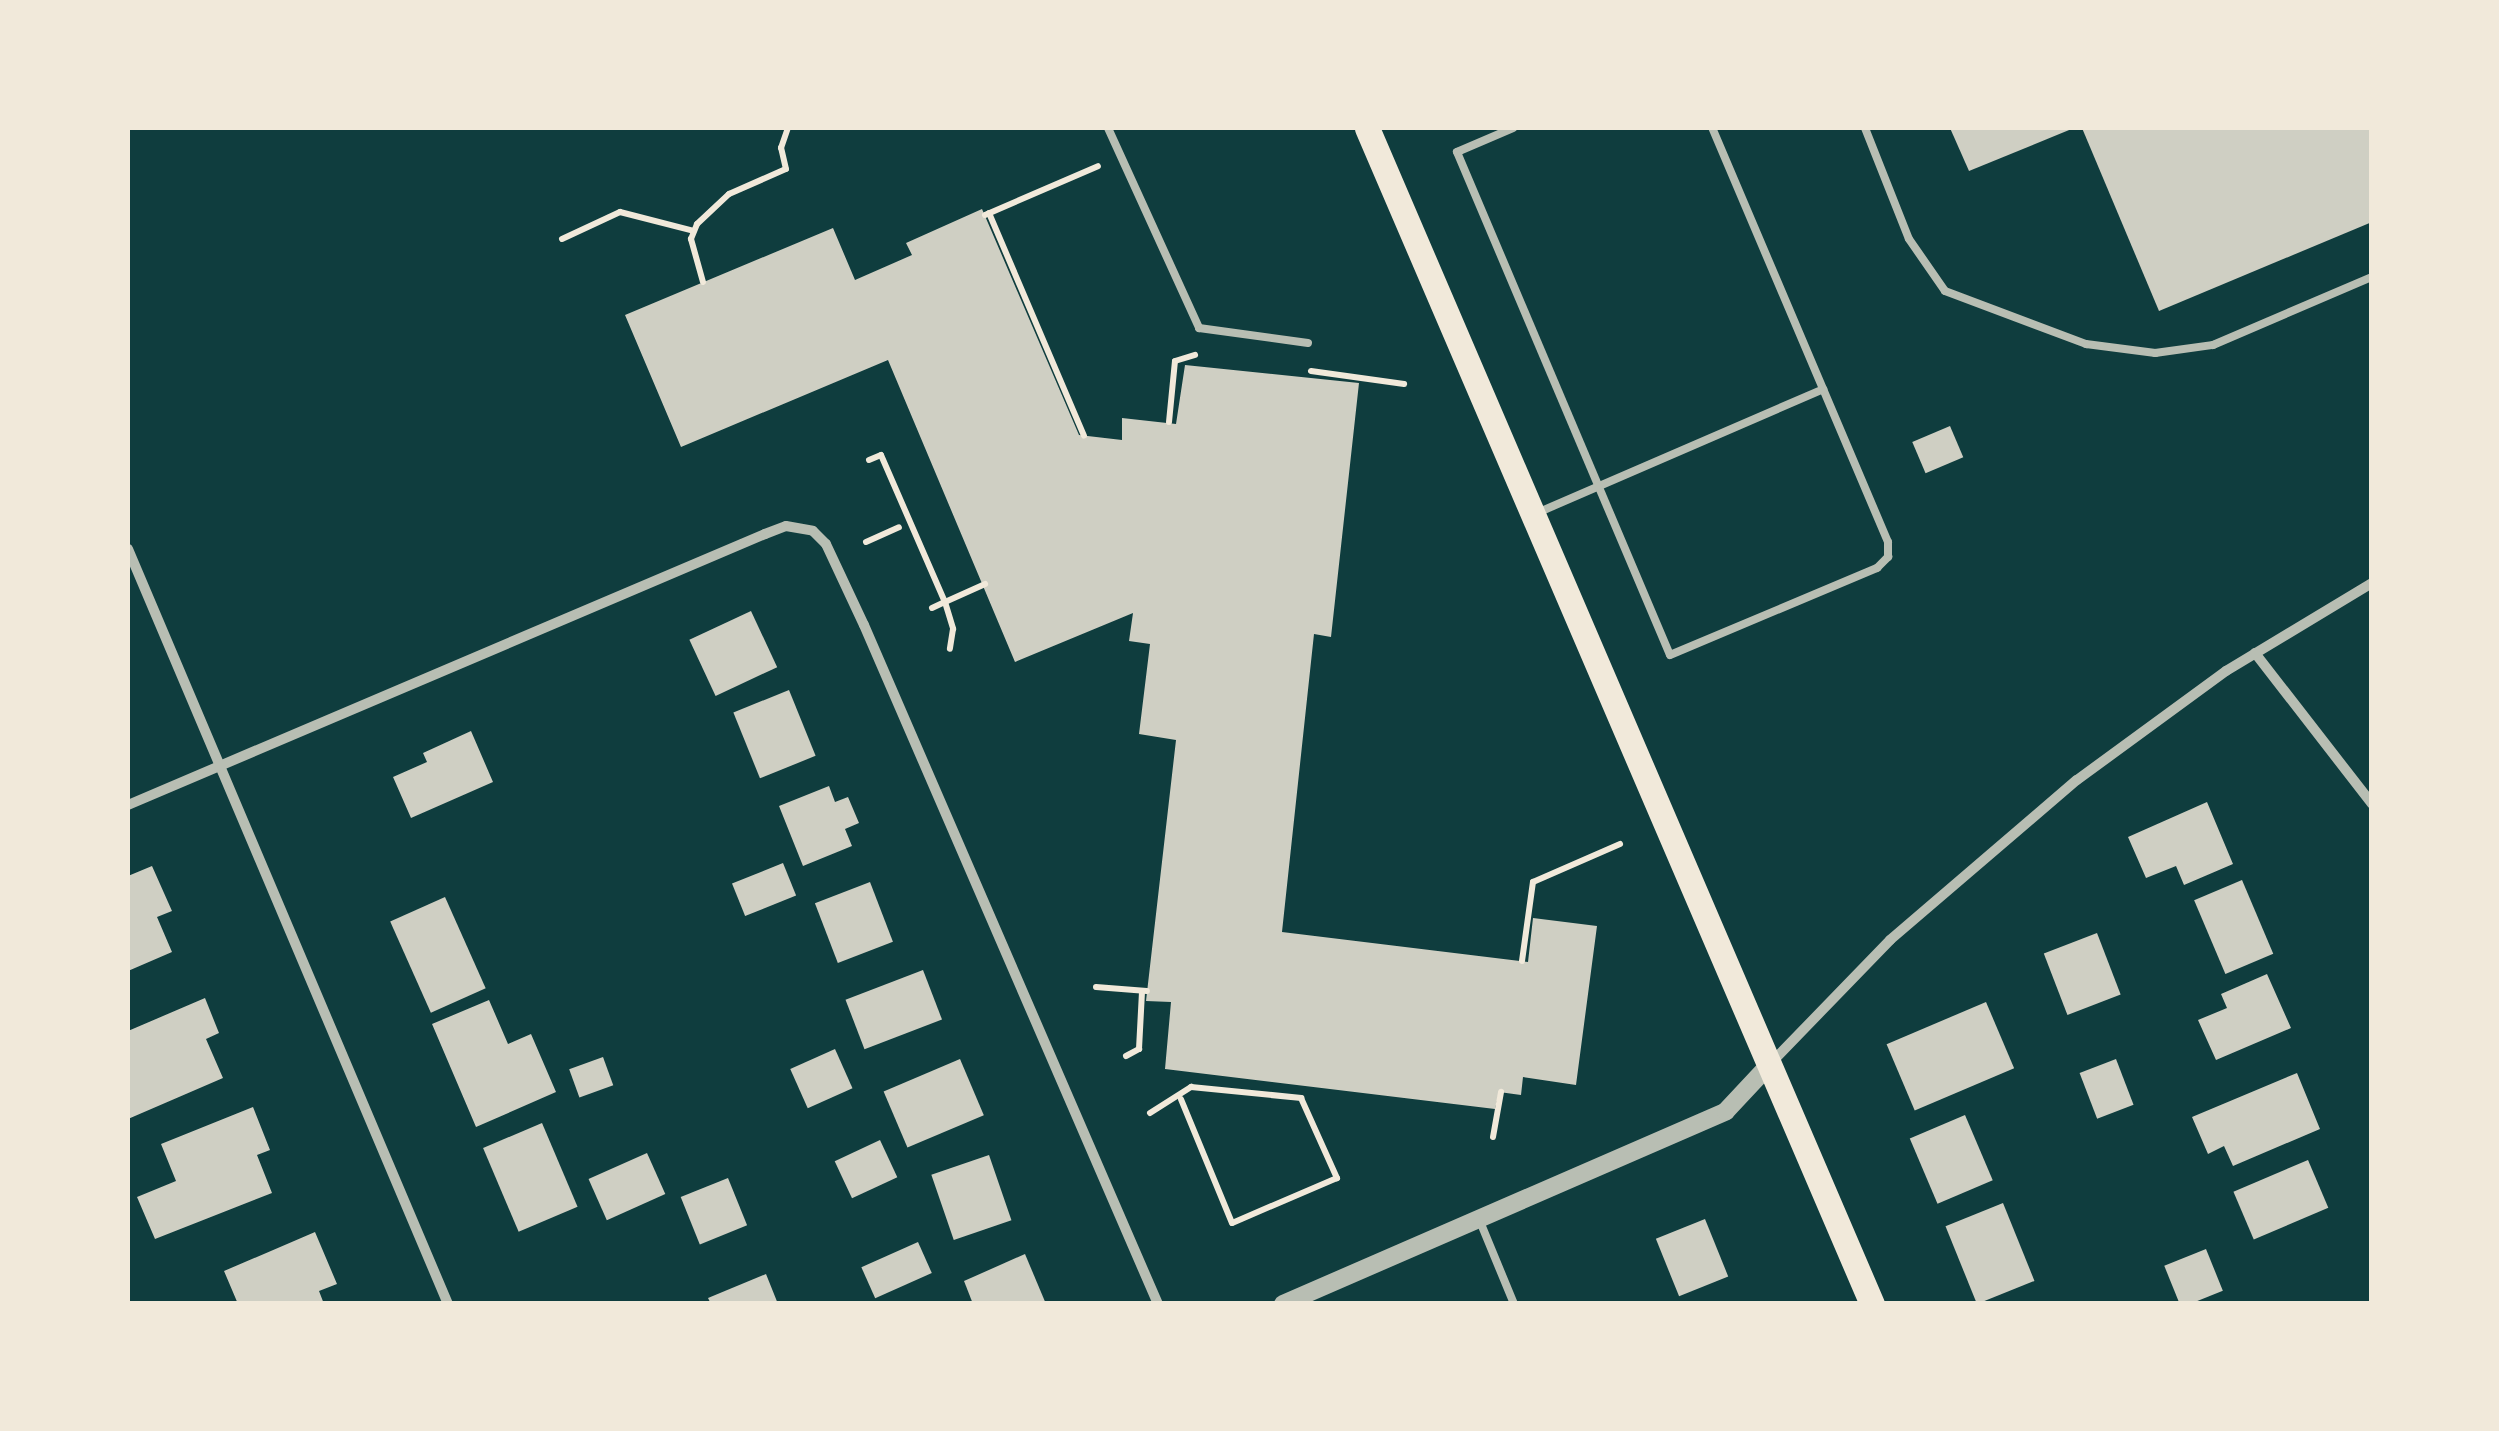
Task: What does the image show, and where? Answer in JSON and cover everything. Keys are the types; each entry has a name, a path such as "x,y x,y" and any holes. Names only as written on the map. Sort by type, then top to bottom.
{"main road":[{"path":"1366,128 1872,1304"}],"street":[{"path":"128,805 796,526 826,544 840,572 1158,1304"},
{"path":"128,549 448,1304"},
{"path":"1283,1304 1726,1111 1890,940 2062,793 2255,653 2372,583"},
{"path":"2255,653 2372,804"}],"lane":[{"path":"1108,128 1199,328 1308,343"},
{"path":"1513,128 1457,152 1670,655 1877,568 1888,556 1888,542 1712,128"},
{"path":"1865,128 1908,239 1945,291 2086,344 2155,353 2214,345 2372,276"},
{"path":"1533,515 1823,388"},
{"path":"1479,1219 1514,1304"}],"path":[{"path":"703,282 693,258 694,232 728,194 786,168 781,148 788,128"},
{"path":"1084,436 987,214 1099,166"},
{"path":"562,239 620,212 694,232"},
{"path":"1168,422 1176,361 1199,356"},
{"path":"869,460 881,456 945,602 953,630 950,649"},
{"path":"866,542 899,527"},
{"path":"932,608 985,584"},
{"path":"1522,961 1532,882 1620,844"},
{"path":"1096,987 1144,991 1139,1049 1126,1056"},
{"path":"1251,1093 1253,1080"},
{"path":"1150,1113 1181,1098 1191,1087 1301,1098 1337,1178 1232,1223 1181,1098"},
{"path":"1493,1137 1501,1092"}],"building":[{"path":"1950,128 2074,128 1969,171"},
{"path":"2082,128 2372,128 2372,222 2159,311"},
{"path":"982,209 1079,435 1122,440 1122,418 1176,424 1185,365 1359,383 1331,637 1314,634 1282,932 1528,962 1533,918 1597,926 1576,1085 1523,1077 1521,1095 1499,1092 1495,1109 1165,1069 1171,1002 1146,1001 1176,740 1139,734 1150,644 1129,641 1133,613 1015,662 888,360 681,447 625,315 833,228 855,280 912,255 906,243"},
{"path":"1950,426 1963,457 1926,473 1912,442"},
{"path":"751,611 777,667 716,696 689,640"},
{"path":"789,690 816,756 760,778 733,712"},
{"path":"471,731 493,782 411,818 393,777 427,762 423,753"},
{"path":"829,786 835,802 848,797 859,823 845,829 852,846 803,866 779,806"},
{"path":"2207,802 2233,864 2184,885 2176,866 2146,878 2128,837"},
{"path":"783,863 796,895 745,916 732,884"},
{"path":"152,866 172,911 157,917 172,952 128,971 128,876"},
{"path":"2242,880 2273,954 2225,974 2194,900"},
{"path":"870,882 893,942 838,963 815,903"},
{"path":"445,897 486,988 431,1013 390,921"},
{"path":"2097,933 2121,995 2067,1015 2044,953"},
{"path":"923,970 942,1019 865,1049 846,1000"},
{"path":"2267,974 2291,1028 2216,1060 2198,1020 2227,1008 2221,994"},
{"path":"205,998 219,1033 206,1039 223,1078 128,1119 128,1031"},
{"path":"489,1000 508,1044 531,1034 556,1092 476,1127 432,1024"},
{"path":"1986,1002 2014,1068 1915,1110 1887,1044"},
{"path":"835,1049 852,1088 808,1108 790,1069"},
{"path":"603,1057 613,1085 579,1098 569,1069"},
{"path":"960,1059 984,1115 907,1148 884,1091"},
{"path":"2116,1059 2134,1105 2097,1119 2080,1073"},
{"path":"2297,1073 2320,1129 2233,1166 2224,1146 2208,1154 2192,1117"},
{"path":"253,1107 270,1150 257,1155 272,1193 155,1239 137,1197 176,1181 161,1144"},
{"path":"1965,1115 1993,1180 1938,1204 1910,1138"},
{"path":"542,1123 578,1207 519,1232 483,1148"},
{"path":"880,1140 897,1177 852,1198 835,1161"},
{"path":"647,1153 665,1194 607,1220 589,1179"},
{"path":"989,1155 1011,1220 954,1240 931,1175"},
{"path":"2308,1160 2328,1208 2254,1240 2233,1192"},
{"path":"728,1178 747,1225 700,1244 681,1197"},
{"path":"2003,1203 2034,1281 1977,1304 1946,1226"},
{"path":"1705,1219 1728,1276 1679,1296 1656,1239"},
{"path":"315,1232 337,1284 319,1291 324,1304 238,1304 224,1271"},
{"path":"918,1242 932,1273 875,1298 861,1267"},
{"path":"2206,1249 2223,1291 2190,1304 2180,1304 2164,1266"},
{"path":"1025,1254 1046,1304 973,1304 964,1281"},
{"path":"766,1274 778,1304 711,1304 708,1298"}]}
